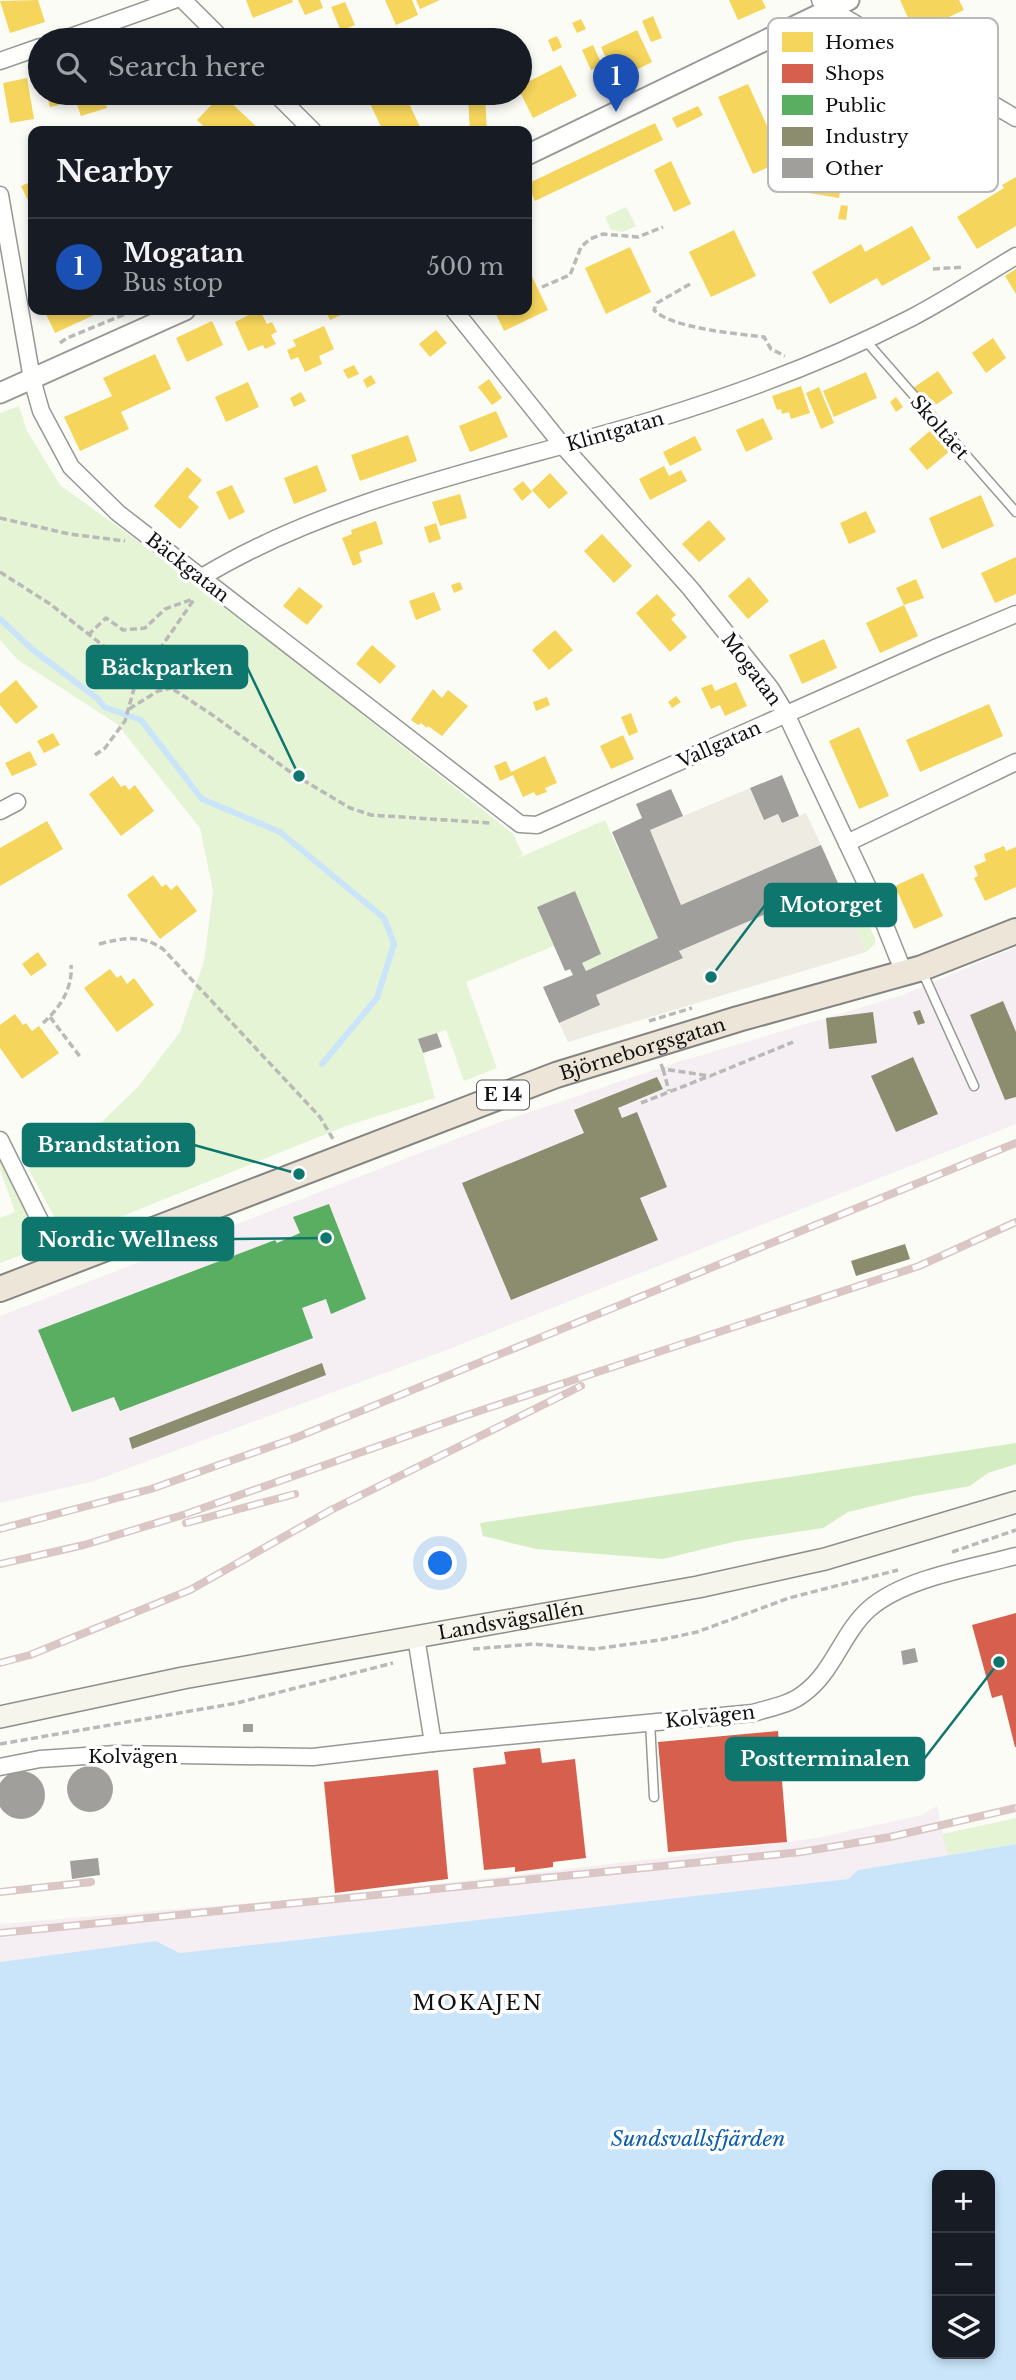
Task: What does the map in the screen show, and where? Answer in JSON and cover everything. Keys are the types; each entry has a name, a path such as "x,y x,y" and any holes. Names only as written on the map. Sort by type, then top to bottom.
{"highway":[{"name":"Björneborgsgatan","path":"0,1289 556,1075 738,1018 913,971 1016,931"}],"main road":[{"name":"Landsvägsallén","path":"0,1717 183,1678 418,1646 698,1587 825,1559 1016,1502"}],"street":[{"path":"96,28 174,0"},
{"path":"183,0 211,28"},
{"path":"799,18 825,5 849,0"},
{"path":"825,5 847,18"},
{"path":"532,152 768,34"},
{"path":"0,61 28,51"},
{"path":"287,105 308,126"},
{"path":"998,107 1016,118"},
{"name":"Bäckgatan","path":"0,195 32,379 41,411 71,467 118,513 520,824"},
{"name":"Klintgatan","path":"202,577 312,523 421,486 656,419 801,369 866,341 914,316 1016,256"},
{"path":"0,393 174,315"},
{"name":"Mogatan","path":"458,315 563,446 690,589 771,689 786,714 880,912 913,971"},
{"name":"Vallgatan","path":"520,824 537,825 1016,614"},
{"path":"847,843 1016,762"},
{"path":"0,811 17,802"},
{"path":"0,1140 62,1265"},
{"name":"Kolvägen","path":"0,1767 40,1759 116,1754 313,1757 433,1742 753,1713 783,1705 803,1695 821,1677 870,1607 916,1584 1016,1556"},
{"path":"418,1646 433,1742"}],"lane":[{"name":"Skoltået","path":"866,341 1016,512"},
{"path":"913,971 974,1086"},
{"path":"650,1723 654,1797"}],"path":[{"path":"542,288 570,275 581,247 590,239 603,233 638,237 663,227"},
{"path":"690,284 657,303 654,310 657,314 668,320 723,332 764,337 771,349 780,352 801,369"},
{"path":"0,518 69,534 161,546"},
{"path":"0,572 50,604 115,656 172,688 293,774 350,808 371,815 520,824"},
{"path":"88,635 106,618 123,630 145,628 166,609 195,598 135,685 125,721 105,748 95,755"},
{"path":"129,709 158,691 172,688"},
{"path":"99,944 128,937 141,938 163,949 320,1117 333,1138 340,1158"},
{"path":"43,1023 67,994 72,979 71,965"},
{"path":"50,1017 81,1058"},
{"path":"641,1103 793,1042"},
{"path":"658,1056 669,1092"},
{"path":"663,1069 710,1076"},
{"path":"946,1554 1016,1530"},
{"path":"468,1650 533,1644 594,1649 660,1640 697,1632 789,1598 907,1567"},
{"path":"0,1744 237,1703 418,1646"}],"shaded area":[{"path":"750,788 764,820 778,814 782,823 806,813 821,845 681,905 650,830"},
{"path":"852,887 862,908 851,915 866,952 568,1042 559,1023 599,1005 596,995 682,958 679,951 787,905 792,914"},
{"path":"1016,947 1016,1124 444,1351 94,1481 0,1503 0,1316 500,1122 678,1062 903,995"},
{"path":"937,1806 948,1855 858,1870 848,1879 180,1953 156,1941 0,1962 0,1924 332,1896 669,1857 817,1838 922,1815"}],"green space":[{"path":"626,207 636,226 623,232 611,230 605,217"},
{"path":"19,406 27,431 60,485 209,593 513,834 523,855 509,862 605,820 658,938 586,971 582,963 601,954 575,891 537,907 554,946 466,982 497,1068 464,1081 446,1030 419,1039 435,1098 346,1126 73,1236 63,1233 28,1168 91,1132 137,1088 180,1032 204,961 213,891 200,828 117,724 18,660 0,640 0,413"},
{"path":"862,908 875,939 875,944 866,952 851,915"},
{"path":"0,1159 36,1234 24,1254 0,1263 0,1218 15,1212 0,1169"},
{"path":"1016,1443 1016,1464 988,1473 970,1486 848,1512 823,1528 737,1541 663,1559 536,1549 483,1536 480,1523"},
{"path":"1016,1818 1016,1844 948,1855 942,1834"}],"water":[{"name":"Sundsvallsfjärden","path":"1016,1844 1016,2380 0,2380 0,1962 156,1941 180,1953 848,1879 858,1870"}],"building: Homes":[{"path":"38,0 45,22 10,33 0,1"},
{"path":"246,0 292,0 293,2 253,18"},
{"path":"298,0 320,0 323,8 305,15"},
{"path":"385,0 412,0 418,15 396,25"},
{"path":"416,0 440,0 420,9"},
{"path":"729,0 762,0 766,8 738,20"},
{"path":"900,0 959,0 964,10 947,18 908,18"},
{"path":"345,2 355,25 340,28 331,7"},
{"path":"653,16 662,38 651,42 642,21"},
{"path":"581,19 586,29 577,33 572,23"},
{"path":"637,30 652,62 616,80 601,47"},
{"path":"557,36 562,47 553,52 548,40"},
{"path":"593,45 602,65 591,70 582,50"},
{"path":"561,65 577,96 533,118 526,105 532,105 532,80"},
{"path":"27,78 28,105 32,105 34,119 10,123 3,83"},
{"path":"748,84 768,128 768,168 753,174 718,97"},
{"path":"77,105 106,105 107,108 81,116"},
{"path":"211,105 234,105 256,126 203,126 197,120"},
{"path":"371,105 410,105 420,126 381,126"},
{"path":"468,105 485,105 487,126 470,126"},
{"path":"698,106 703,115 677,128 672,118"},
{"path":"655,123 663,140 535,201 532,182"},
{"path":"671,161 691,204 674,212 654,170"},
{"path":"1016,177 1016,226 977,249 957,217 1004,188 1002,185"},
{"path":"28,183 28,201 21,186"},
{"path":"809,192 840,192 839,198"},
{"path":"841,205 848,206 846,220 838,219"},
{"path":"912,226 931,259 882,286 877,278 830,304 812,272 861,244 865,252"},
{"path":"734,230 756,276 711,297 689,252"},
{"path":"630,247 651,292 606,314 585,268"},
{"path":"1016,269 1016,294 1005,276"},
{"path":"532,276 548,310 504,331 496,315 532,315"},
{"path":"46,315 94,315 55,333"},
{"path":"249,315 262,315 267,324 272,322 277,332 271,335 276,344 265,349 263,345 248,351 235,322"},
{"path":"328,315 341,315 330,320"},
{"path":"212,321 223,345 187,362 176,338"},
{"path":"324,326 334,349 319,356 322,364 305,372 298,357 291,360 287,350 296,346 293,340"},
{"path":"436,330 447,343 430,357 419,344"},
{"path":"993,338 1006,358 986,373 972,353"},
{"path":"155,354 171,389 121,412 129,429 80,451 64,417 112,396 103,378"},
{"path":"354,365 359,374 348,379 343,370"},
{"path":"938,371 953,393 928,410 913,388"},
{"path":"866,372 877,398 834,417 823,391"},
{"path":"371,375 376,383 367,388 363,380"},
{"path":"489,379 502,398 492,405 478,387"},
{"path":"248,382 259,407 226,422 215,397"},
{"path":"801,386 810,413 791,419 789,412 782,414 781,409 777,410 772,396"},
{"path":"819,387 834,423 821,429 806,393"},
{"path":"301,392 306,401 294,407 290,398"},
{"path":"896,397 903,407 896,412 890,402"},
{"path":"496,411 508,437 470,452 459,426"},
{"path":"763,418 773,439 746,452 736,430"},
{"path":"932,429 950,451 927,470 909,449"},
{"path":"408,435 417,461 360,481 351,455"},
{"path":"695,436 702,450 670,466 663,452"},
{"path":"317,465 327,491 294,504 284,478"},
{"path":"664,466 669,476 681,470 687,481 650,500 639,479"},
{"path":"187,467 202,480 188,497 199,507 180,529 154,506"},
{"path":"550,473 568,493 549,509 532,490"},
{"path":"523,481 532,492 522,501 513,489"},
{"path":"232,485 245,512 229,520 216,492"},
{"path":"460,494 467,518 440,526 432,502"},
{"path":"981,495 994,526 942,549 929,518"},
{"path":"866,511 876,532 849,544 840,523"},
{"path":"709,520 726,539 699,562 682,544"},
{"path":"376,521 383,544 359,552 362,562 353,566 342,538 352,534 351,530"},
{"path":"436,523 441,539 429,543 424,527"},
{"path":"602,534 632,566 614,583 584,551"},
{"path":"1016,557 1016,594 995,603 981,573"},
{"path":"749,577 769,601 748,619 728,596"},
{"path":"916,579 924,598 904,605 896,588"},
{"path":"460,582 463,589 454,593 451,585"},
{"path":"299,587 323,606 307,625 283,606"},
{"path":"434,592 441,610 416,620 409,601"},
{"path":"657,594 676,615 671,619 687,637 670,652 636,613"},
{"path":"904,605 918,636 880,653 866,623"},
{"path":"555,630 573,650 549,670 532,650"},
{"path":"824,639 837,668 802,684 789,655"},
{"path":"372,645 396,666 380,684 356,664"},
{"path":"16,680 38,707 16,724 0,705 0,694"},
{"path":"736,682 747,706 725,716 720,705 711,709 701,688 712,684 715,691"},
{"path":"433,689 442,698 448,690 468,706 442,736 428,726 427,728 421,723 418,725 411,720"},
{"path":"676,696 681,702 672,708 668,702"},
{"path":"547,697 550,705 536,711 533,702"},
{"path":"989,704 1003,736 920,772 906,740"},
{"path":"631,713 638,732 629,736 621,717"},
{"path":"859,727 889,796 859,809 829,741"},
{"path":"53,733 60,745 44,753 37,741"},
{"path":"623,735 634,759 611,769 600,746"},
{"path":"30,751 37,765 12,776 5,763"},
{"path":"545,756 557,783 545,788 547,792 536,796 534,792 523,797 513,775 500,781 494,766 506,761 511,772"},
{"path":"113,776 121,787 125,785 129,790 135,785 154,811 121,836 89,794"},
{"path":"47,821 63,849 0,886 0,848"},
{"path":"1004,846 1006,851 1016,847 1016,887 985,901 974,878 978,876 974,866 986,861 984,854"},
{"path":"923,873 943,916 914,929 895,886"},
{"path":"153,875 162,887 166,884 171,890 177,885 197,911 160,939 127,895"},
{"path":"38,952 47,965 31,976 22,964"},
{"path":"110,969 117,978 121,975 127,984 134,978 154,1005 117,1032 84,988"},
{"path":"15,1014 23,1025 26,1023 32,1031 39,1026 59,1053 22,1079 0,1048 0,1025"}],"building: Shops":[{"path":"1016,1613 1015,1747 1002,1695 992,1698 972,1625"},
{"path":"778,1731 787,1842 668,1852 658,1742"},
{"path":"540,1748 542,1763 575,1759 586,1858 553,1862 553,1867 515,1872 515,1867 484,1870 473,1768 506,1764 504,1752"},
{"path":"438,1770 448,1879 335,1893 324,1782"}],"building: Public":[{"path":"329,1204 366,1299 331,1314 326,1299 302,1308 313,1338 120,1411 114,1397 72,1412 38,1330 275,1240 277,1243 300,1233 293,1217"}],"building: Industry":[{"path":"1003,1001 1016,1032 1016,1097 1005,1100 970,1015"},
{"path":"920,1010 925,1023 918,1025 913,1012"},
{"path":"873,1012 877,1043 829,1049 826,1018"},
{"path":"913,1057 938,1114 896,1132 871,1076"},
{"path":"657,1077 663,1089 618,1108 622,1118 637,1112 667,1187 640,1198 658,1240 511,1300 462,1183 584,1133 574,1110"},
{"path":"905,1244 910,1259 856,1276 851,1261"},
{"path":"322,1363 326,1375 132,1449 129,1438"}],"building: Other":[{"path":"782,775 799,816 782,823 778,814 764,820 750,788"},
{"path":"671,789 683,816 650,830 681,905 821,845 842,892 792,914 787,905 679,951 683,958 596,995 600,1005 559,1023 543,987 573,975 570,969 565,971 537,907 575,891 601,954 582,963 586,971 658,938 612,832 642,818 636,804"},
{"path":"437,1033 442,1047 423,1053 418,1039"},
{"path":"915,1648 918,1662 903,1665 901,1651"},
{"path":"243,1724 253,1724 253,1732 243,1732"},
{"path":"90,1766 106,1773 113,1789 106,1805 90,1812 74,1805 67,1789 74,1773"},
{"path":"12,1773 30,1773 38,1778 43,1786 43,1804 38,1812 30,1817 12,1817 4,1812 -1,1804 -1,1786 4,1778"},
{"path":"98,1858 100,1875 72,1879 70,1861"}],"waterway":[{"path":"0,619 33,650 98,699 104,707 141,720 202,799 280,832 384,918 394,944 377,998 322,1064"}],"railway":[{"path":"0,1529 151,1489 295,1438 1016,1143"},
{"path":"0,1564 84,1545 186,1514 464,1416 919,1266 1016,1222"},
{"path":"0,1663 30,1655 190,1590 331,1510 581,1386"},
{"path":"186,1523 295,1494"},
{"path":"0,1933 801,1852 890,1837 1016,1808"},
{"path":"0,1892 91,1882"}],"place":[{"name":"Mogatan","path":"616,112"},
{"name":"Bäckparken","path":"299,776"},
{"name":"Motorget","path":"711,977"},
{"name":"Brandstation","path":"299,1174"},
{"name":"Nordic Wellness","path":"326,1238"},
{"name":"Postterminalen","path":"999,1662"}],"district":[{"name":"MOKAJEN","path":"478,2003"}]}
